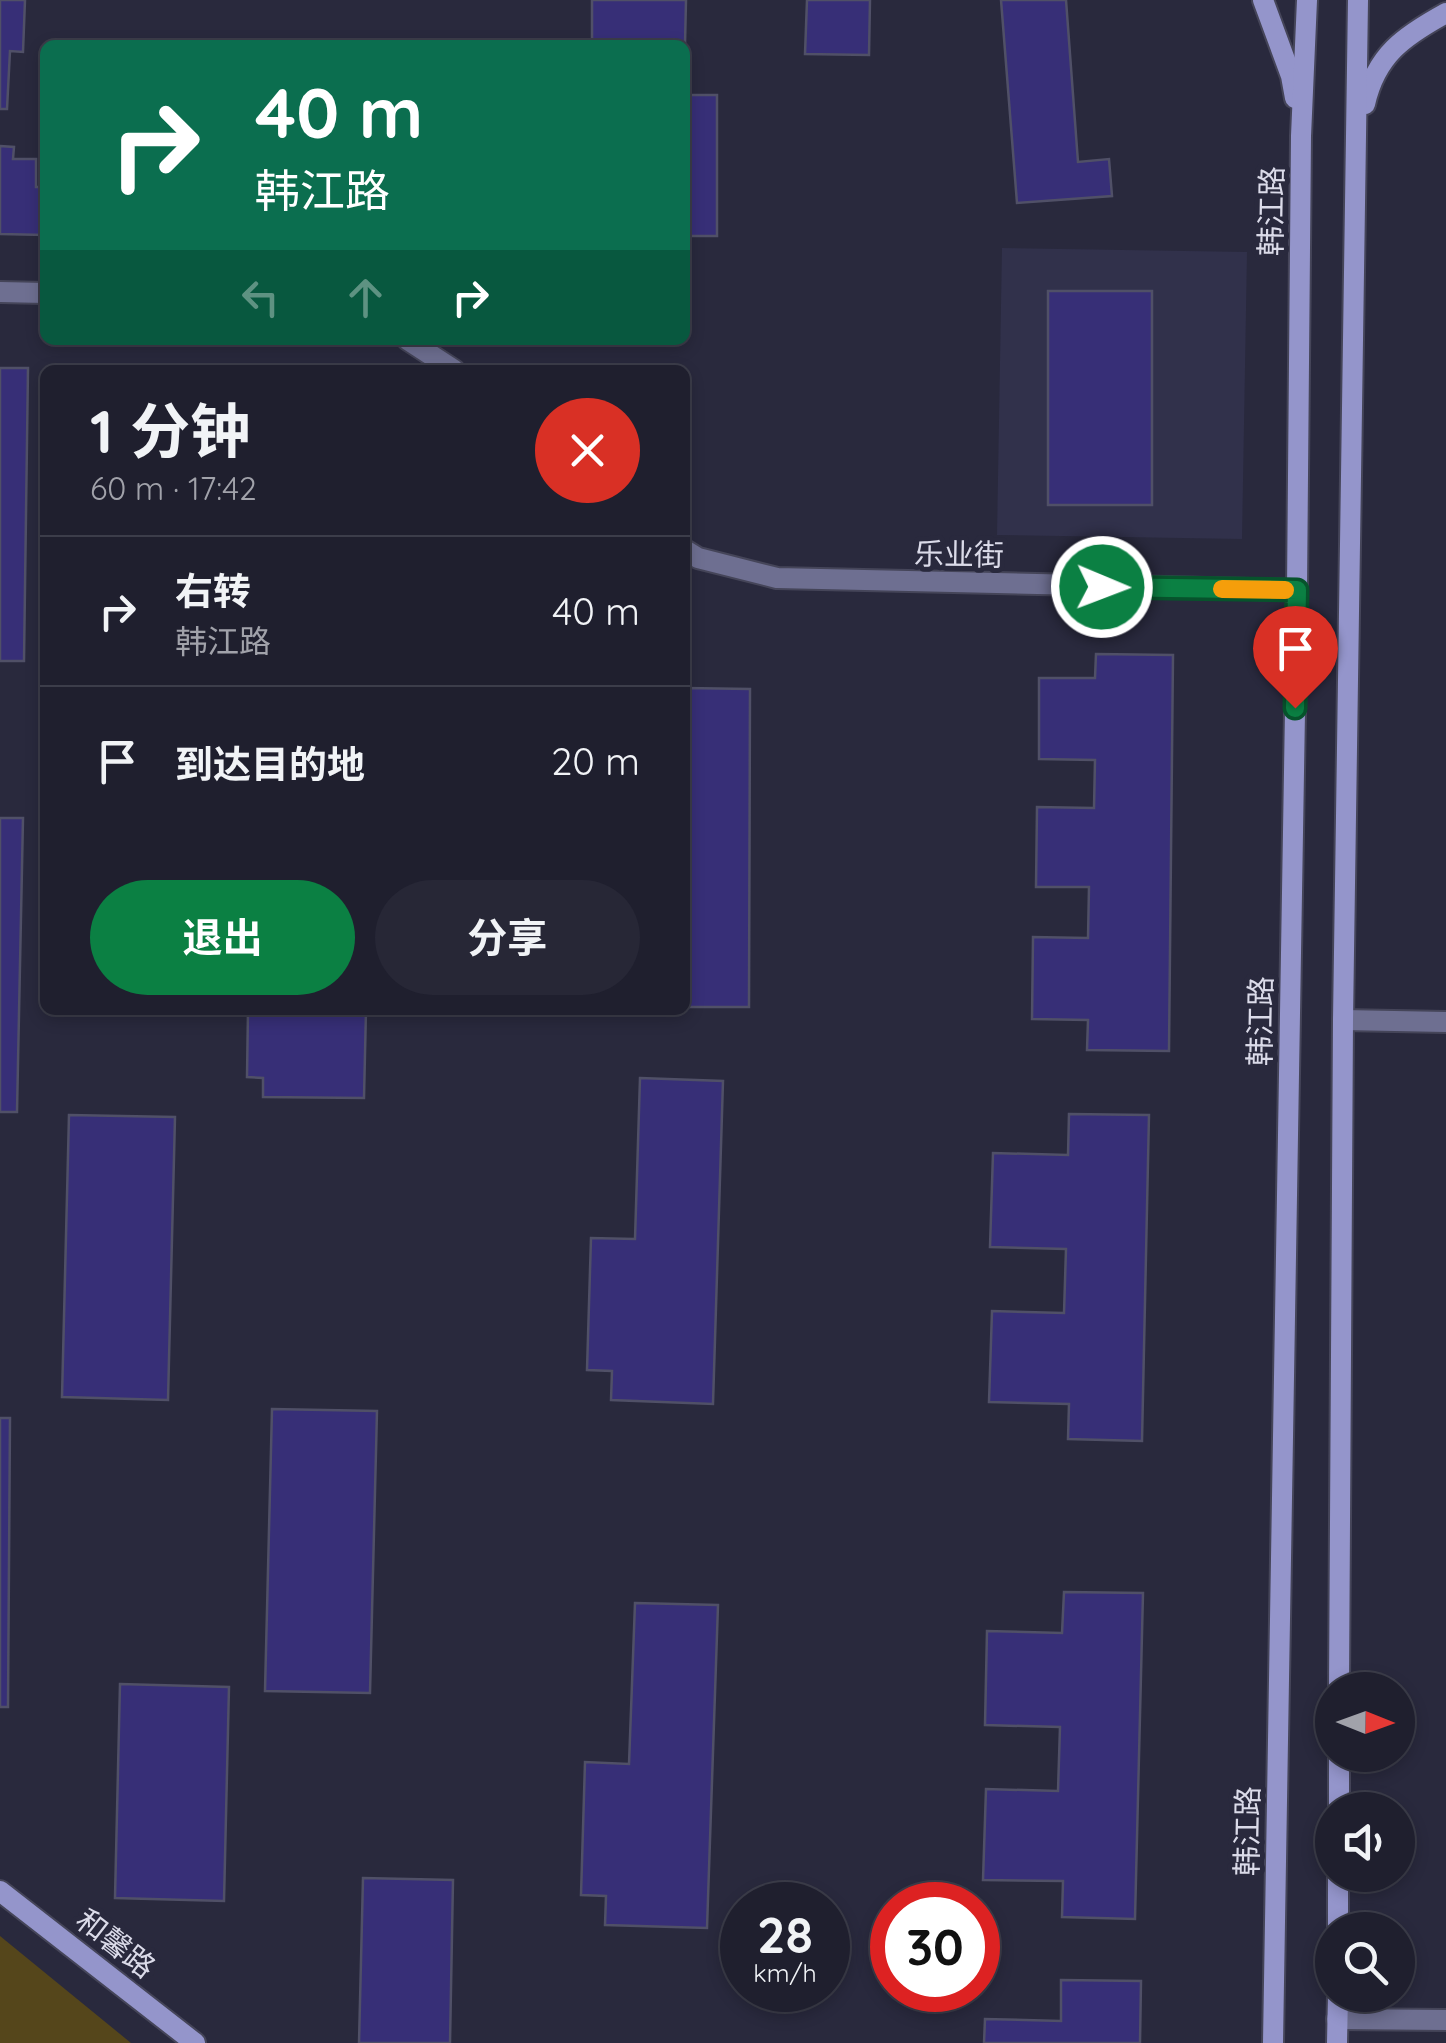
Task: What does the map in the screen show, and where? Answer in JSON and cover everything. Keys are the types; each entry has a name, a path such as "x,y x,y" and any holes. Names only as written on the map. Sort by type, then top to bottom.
{"street":[{"path":"1264,0 1291,76 1301,136"},
{"name":"韩江路","path":"1273,2043 1301,136 1307,0"},
{"path":"1339,1672 1343,1020 1358,0"},
{"path":"1357,140 1371,79 1397,43 1446,13"},
{"path":"0,292 40,293"},
{"path":"416,345 446,365"},
{"name":"乐业街","path":"690,553 777,578 1297,590"},
{"path":"1343,1020 1446,1022"},
{"name":"和馨路","path":"0,1891 195,2043"},
{"path":"1337,2043 1338,2012"},
{"path":"1338,2019 1446,2020"}],"shaded area":[{"path":"1002,248 1247,252 1242,539 997,535"},
{"path":"0,1936 131,2043 0,2043"}],"building":[{"path":"0,0 25,0 23,52 10,51 7,109 0,109"},
{"path":"592,0 686,0 685,40 592,40"},
{"path":"807,0 870,0 869,55 805,54"},
{"path":"1001,0 1066,0 1078,162 1109,159 1112,196 1017,203"},
{"path":"690,95 717,95 717,236 690,236"},
{"path":"0,146 14,147 13,159 36,159 40,235 0,234"},
{"path":"1048,291 1152,291 1152,505 1048,505"},
{"path":"0,368 28,368 24,661 0,661"},
{"path":"1096,654 1173,655 1169,1051 1087,1050 1088,1020 1032,1019 1033,937 1088,938 1089,887 1036,887 1037,807 1094,808 1095,760 1039,759 1039,678 1095,678"},
{"path":"690,688 750,689 749,1007 690,1007"},
{"path":"0,818 23,818 17,1112 0,1112"},
{"path":"248,1015 366,1015 364,1098 263,1097 263,1078 247,1077"},
{"path":"640,1078 723,1081 713,1404 611,1400 612,1371 587,1370 591,1238 635,1239"},
{"path":"1069,1114 1149,1115 1142,1441 1068,1439 1069,1404 989,1402 992,1311 1064,1313 1066,1249 990,1247 993,1153 1068,1155"},
{"path":"69,1115 175,1117 168,1400 62,1397"},
{"path":"272,1409 377,1411 370,1693 265,1691"},
{"path":"0,1418 10,1418 8,1707 0,1707"},
{"path":"1064,1592 1143,1593 1135,1919 1062,1917 1063,1881 983,1880 986,1789 1058,1791 1060,1727 985,1725 987,1631 1062,1633"},
{"path":"635,1603 718,1605 707,1928 605,1925 606,1896 581,1895 585,1762 629,1764"},
{"path":"120,1684 229,1687 224,1901 115,1898"},
{"path":"363,1878 453,1880 450,2043 359,2043"},
{"path":"1061,1980 1141,1981 1140,2043 984,2043 985,2019 1061,2021"}],"slow traffic":[{"path":"1222,589 1285,590"}],"route":[{"path":"1102,587 1297,590 1295,708"}]}
